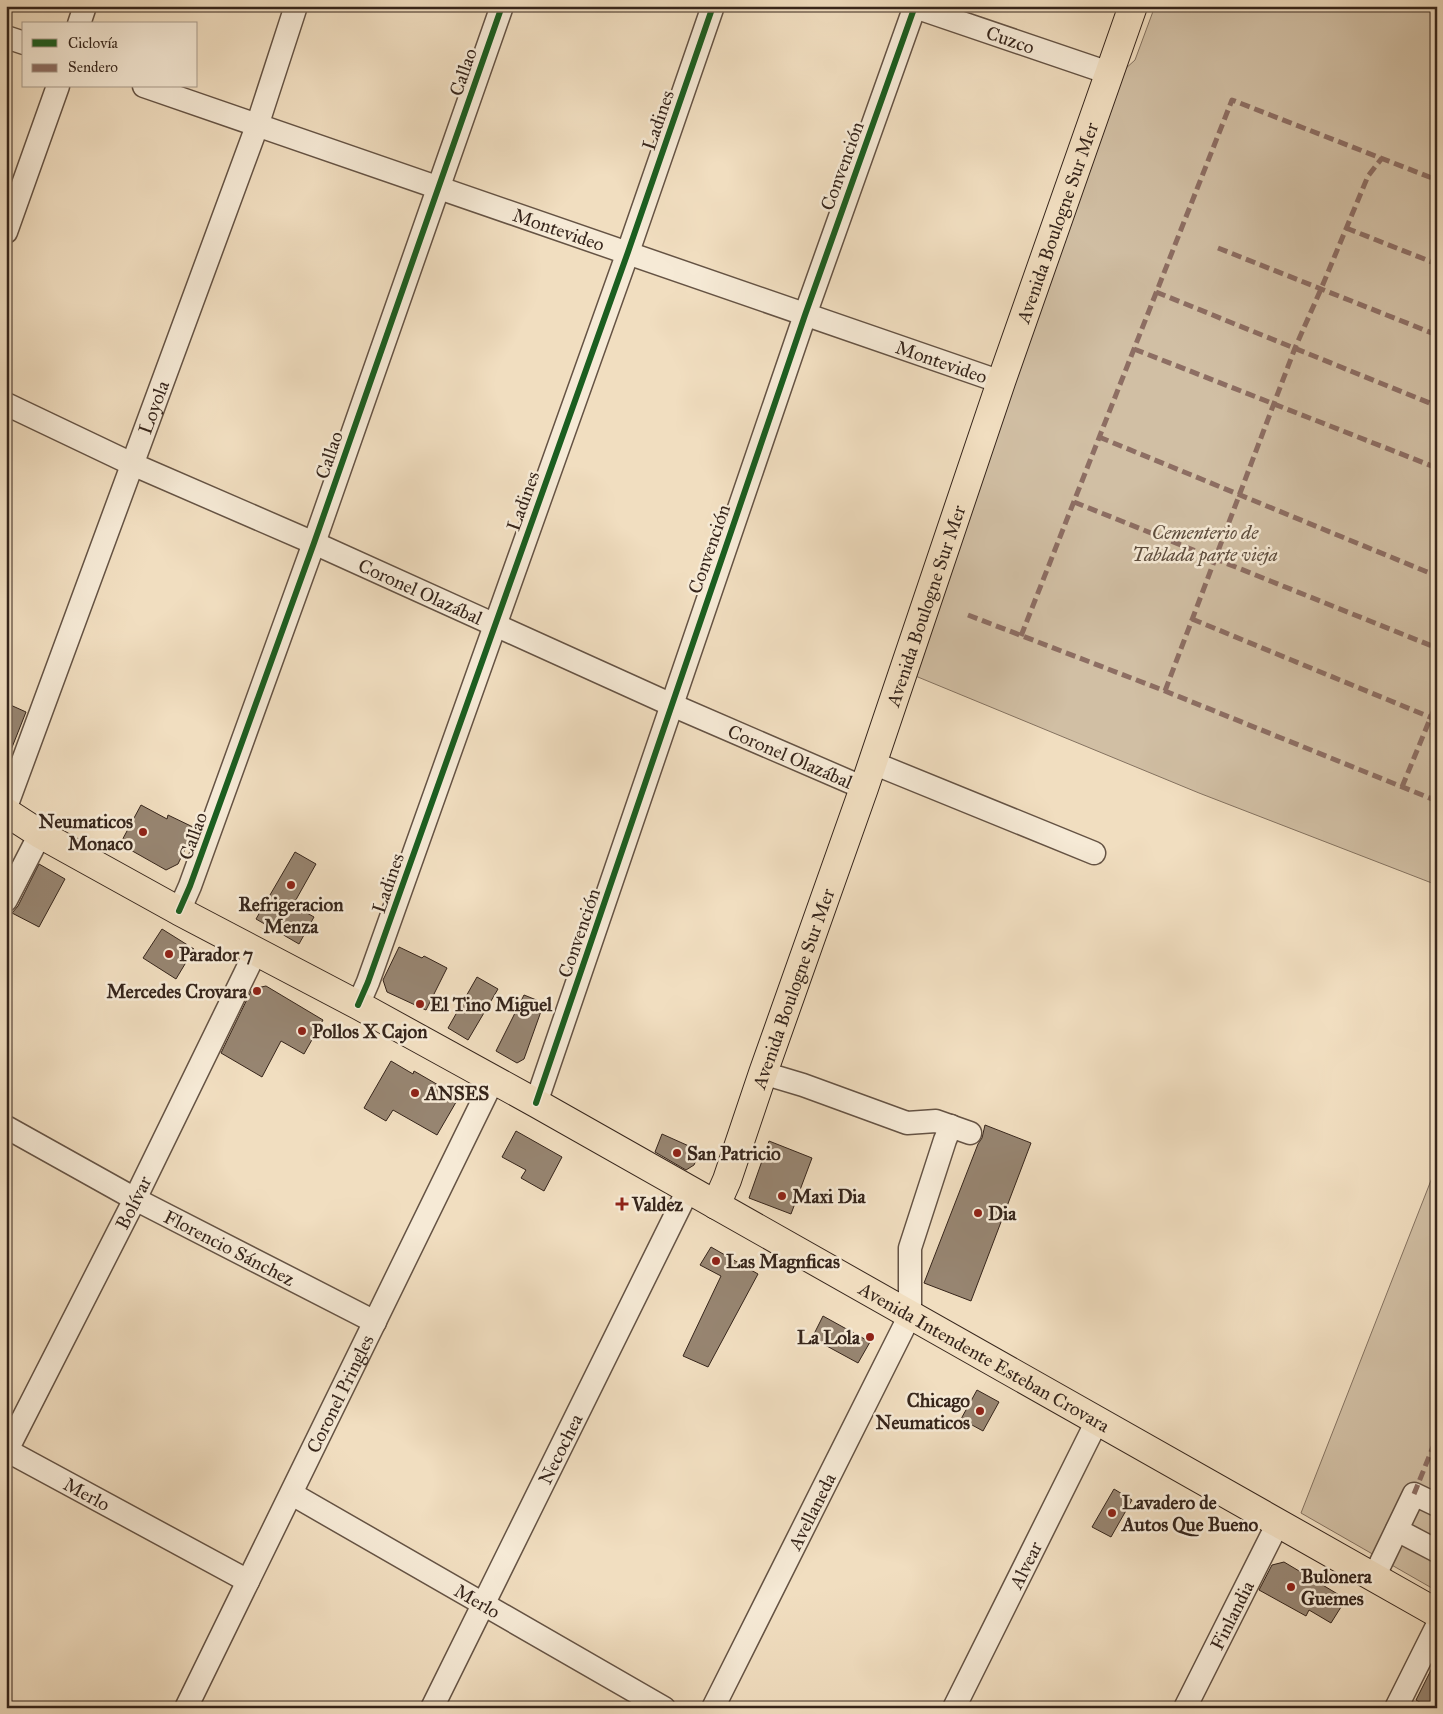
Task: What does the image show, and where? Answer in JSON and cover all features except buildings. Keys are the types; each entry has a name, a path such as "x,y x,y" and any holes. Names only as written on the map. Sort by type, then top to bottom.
{"main road":[{"name":"Avenida Boulogne Sur Mer","path":"716,1205 727,1180 868,775 1000,382 1133,6"},
{"name":"Avenida Intendente Esteban Crovara","path":"6,812 40,834 179,911 358,1005 536,1103 1437,1613"}],"street":[{"path":"81,22 85,6"},
{"name":"Loyola","path":"6,807 257,126 296,6"},
{"name":"Callao","path":"179,911 190,886 314,543 502,6"},
{"name":"Ladines","path":"358,1005 372,973 628,252 713,6"},
{"name":"Cuzco","path":"914,7 1109,73"},
{"name":"Convención","path":"536,1103 805,315 914,7"},
{"path":"6,37 22,43"},
{"path":"6,232 57,88"},
{"name":"Montevideo","path":"150,88 1000,382"},
{"name":"Coronel Olazábal","path":"6,404 132,464 314,543 672,705 1094,853"},
{"path":"6,900 40,834"},
{"name":"Bolívar","path":"6,1451 135,1199 256,951"},
{"path":"763,1073 803,1084 907,1123 936,1121 960,1130 945,1140 910,1248 910,1315"},
{"name":"Coronel Pringles","path":"186,1708 292,1494 492,1080"},
{"name":"Florencio Sánchez","path":"6,1127 135,1199 375,1322"},
{"name":"Necochea","path":"432,1708 688,1190"},
{"name":"Avellaneda","path":"714,1708 910,1315"},
{"name":"Alvear","path":"954,1708 1097,1421"},
{"name":"Merlo","path":"6,1451 248,1581"},
{"name":"Merlo","path":"292,1494 664,1708"},
{"path":"1374,1577 1414,1494 1437,1505"},
{"name":"Finlandia","path":"1185,1708 1278,1523"},
{"path":"1397,1530 1437,1551"},
{"path":"1396,1708 1437,1626"}],"green space":[{"name":"Cementerio de Tablada parte vieja","path":"1155,6 1437,6 1437,885 1199,793 913,675 1124,70 1135,60"},
{"path":"1437,1165 1437,1591 1301,1513"}],"marked path":[{"path":"1021,636 1232,100 1437,180"},
{"path":"1165,691 1295,348 1368,176 1382,158"},
{"path":"1346,228 1437,264"},
{"path":"1218,248 1437,335"},
{"path":"1156,292 1437,406"},
{"path":"1134,349 1437,468"},
{"path":"1099,437 1437,576"},
{"path":"1074,502 1437,648"},
{"path":"968,615 1165,691 1437,801"},
{"path":"1192,619 1437,720"},
{"path":"1402,787 1437,702"},
{"path":"1414,1494 1437,1437"}],"cycle path":[{"path":"179,911 190,886 314,543 502,6"},
{"path":"358,1005 368,982 628,252 713,6"},
{"path":"536,1103 805,315 915,6"}],"place":[{"name":"Neumaticos Monaco","path":"143,832"},
{"name":"Refrigeracion Menza","path":"291,885"},
{"name":"Parador 7","path":"169,954"},
{"name":"Mercedes Crovara","path":"257,991"},
{"name":"El Tino Miguel","path":"420,1004"},
{"name":"Pollos X Cajon","path":"302,1031"},
{"name":"ANSES","path":"415,1093"},
{"name":"San Patricio","path":"677,1153"},
{"name":"Maxi Dia","path":"782,1196"},
{"name":"Valdez","path":"622,1204"},
{"name":"Dia","path":"978,1213"},
{"name":"Las Magnficas","path":"716,1261"},
{"name":"La Lola","path":"870,1337"},
{"name":"Chicago Neumaticos","path":"980,1411"},
{"name":"Lavadero de Autos Que Bueno","path":"1112,1513"},
{"name":"Bulonera Guemes","path":"1291,1587"}]}
